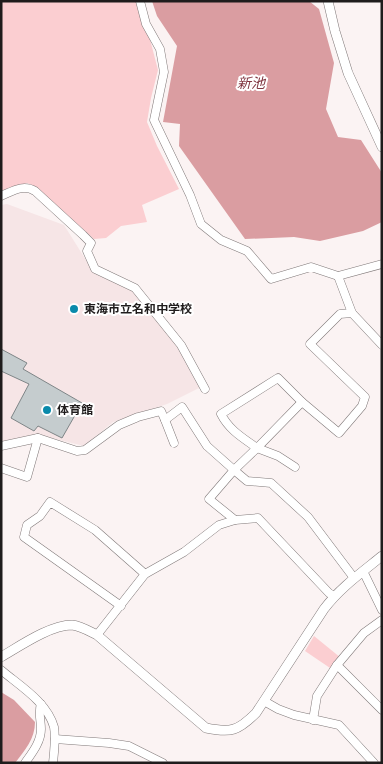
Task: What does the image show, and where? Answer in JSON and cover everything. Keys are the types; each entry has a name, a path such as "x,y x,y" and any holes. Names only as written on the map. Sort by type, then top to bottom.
{"street":[{"path":"140,1 146,24 160,49 164,72 154,120 190,195 201,224 220,240 247,251 271,279 311,267 338,276 382,264"},
{"path":"328,1 348,73 382,147"},
{"path":"1,196 22,188 29,188 83,235 91,243 87,251 95,269 135,288 181,345 205,389"},
{"path":"338,276 352,313 382,345"},
{"path":"295,467 278,456 257,448 235,433 225,422 222,414 278,378 338,433 362,406 365,396 310,344 340,314 352,313"},
{"path":"235,520 209,499 234,470 302,402"},
{"path":"165,420 182,407 207,446 234,470 247,480 271,483 308,517 354,578"},
{"path":"1,446 38,438 77,451 85,450 119,425 138,417 161,411 174,443"},
{"path":"1,468 27,477 38,438"},
{"path":"121,606 24,537 27,525 40,516 50,502 95,530 145,574"},
{"path":"97,635 145,574 184,552 219,524 235,520 258,518 334,596"},
{"path":"1,656 59,627 73,625 85,628 97,635 206,728 225,732 244,726 256,713 293,654 334,596 382,556"},
{"path":"363,571 382,610"},
{"path":"314,720 317,696 337,664 364,633 382,620"},
{"path":"337,664 382,710"},
{"path":"1,670 41,704 49,715 54,728 53,763"},
{"path":"264,701 294,715 339,725 374,763"},
{"path":"24,763 35,749 41,735 39,711 41,704"},
{"path":"54,739 129,746 163,763"}],"shaded area":[{"path":"1,1 140,1 158,70 147,122 179,189 142,205 147,222 121,226 106,238 94,239 34,186 27,183 1,191"},
{"name":"東海市立名和中学校","path":"7,204 64,225 94,273 133,291 162,328 175,340 201,387 167,404 113,422 84,446 39,435 1,443 1,205"},
{"path":"314,636 341,658 333,670 305,651"}],"water":[{"name":"新池","path":"152,1 309,1 319,9 334,63 326,109 338,137 361,140 382,173 382,222 363,231 320,241 294,237 245,239 179,146 180,124 163,122 177,46 157,16"},
{"path":"1,692 14,700 35,722 31,739 15,763 1,763"}],"building":[{"name":"体育館","path":"1,349 27,363 23,369 82,403 62,438 38,426 34,431 11,418 29,384 1,371"}],"place":[{"name":"東海市立名和中学校","path":"74,309"},
{"name":"体育館","path":"47,410"}]}
